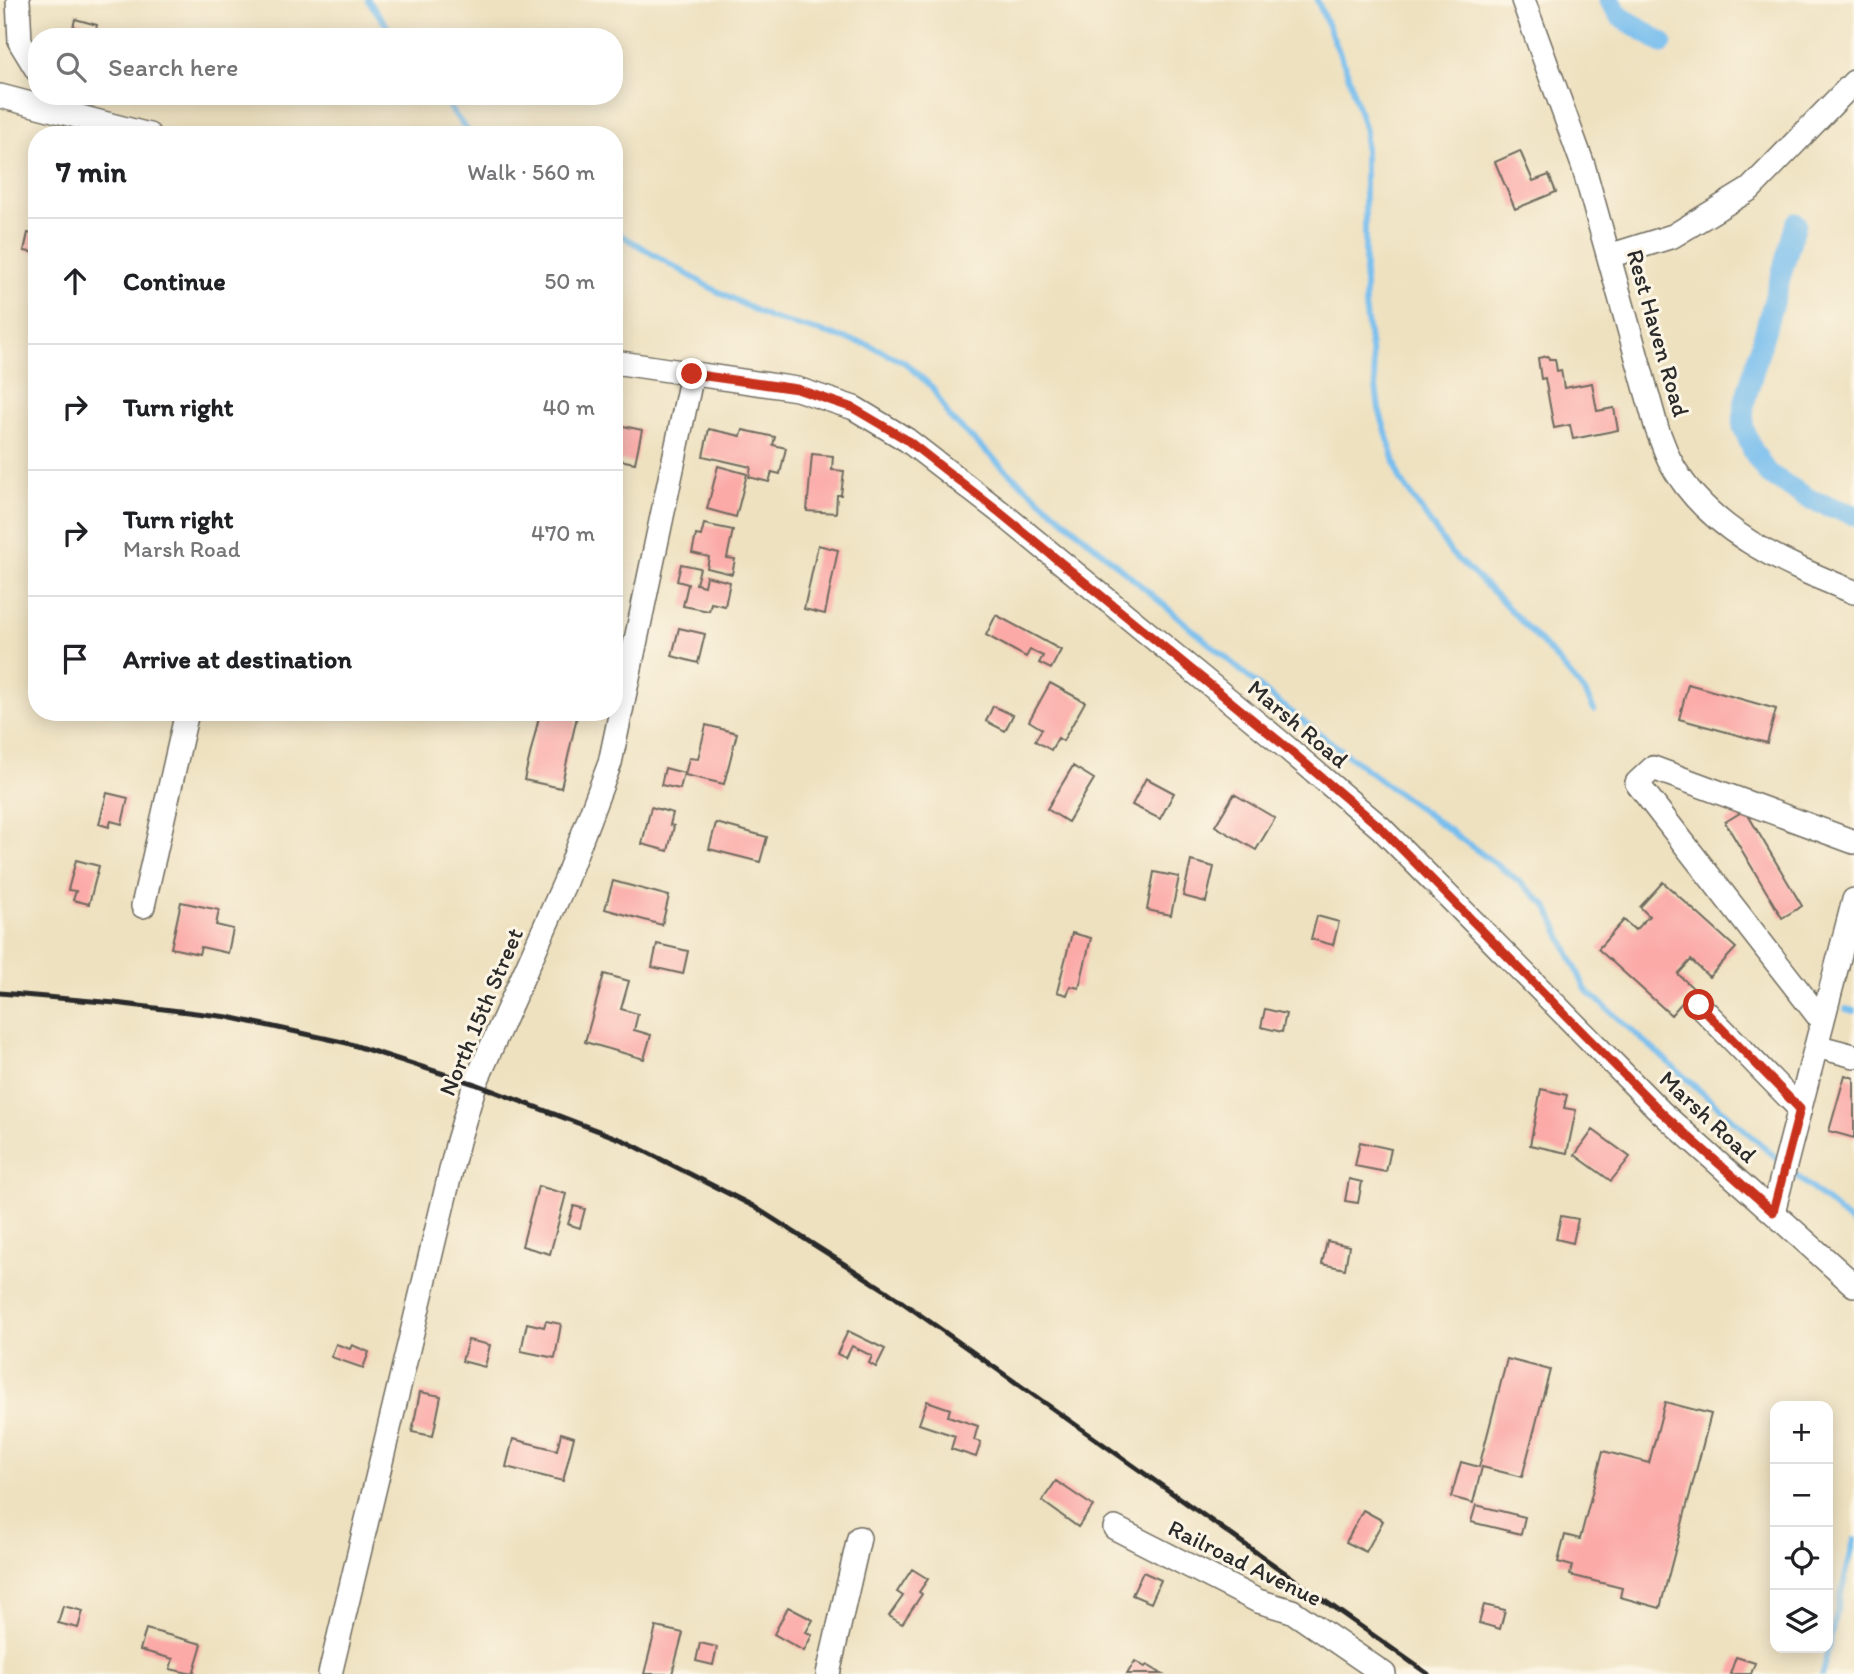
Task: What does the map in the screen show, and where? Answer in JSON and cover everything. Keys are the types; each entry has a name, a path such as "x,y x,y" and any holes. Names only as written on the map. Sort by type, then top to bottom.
{"street":[{"path":"18,0 20,41 28,55"},
{"name":"Rest Haven Road","path":"1523,0 1583,165 1657,429 1670,461 1694,496 1723,523 1780,561 1854,592"},
{"path":"1609,257 1673,236 1750,189 1854,82"},
{"path":"0,96 28,103"},
{"path":"34,105 114,126"},
{"path":"66,105 83,118"},
{"name":"Marsh Road","path":"623,363 797,389 853,408 907,440 1010,520 1381,828 1661,1112 1854,1285"},
{"name":"North 15th Street","path":"623,701 692,374"},
{"path":"143,906 185,721"},
{"name":"North 15th Street","path":"330,1674 471,1096 565,882 610,763 619,721"},
{"path":"1822,1021 1637,783 1653,768 1854,842"},
{"path":"1773,1212 1854,900"},
{"path":"1699,1005 1800,1109"},
{"path":"1816,1046 1854,1056"},
{"name":"Railroad Avenue","path":"1115,1528 1258,1601 1292,1611 1384,1674"},
{"path":"828,1674 859,1538"}],"building":[{"path":"75,19 97,25 96,28 73,28"},
{"path":"1520,151 1533,181 1549,175 1556,192 1515,209 1495,162"},
{"path":"28,233 28,252 24,251"},
{"path":"1548,356 1549,359 1555,359 1557,371 1561,370 1564,388 1592,383 1597,411 1614,408 1618,430 1573,439 1570,425 1554,428 1545,378 1541,379 1538,358"},
{"path":"623,426 642,430 635,463 623,461"},
{"path":"709,429 741,436 743,430 775,437 773,445 786,448 780,474 772,472 769,482 749,477 751,467 703,456"},
{"path":"812,454 833,456 832,470 844,471 841,495 837,495 836,513 807,511"},
{"path":"718,466 747,474 736,517 707,509"},
{"path":"704,524 733,530 727,558 735,559 732,574 707,568 709,557 692,553 696,535 701,536"},
{"path":"818,545 838,550 825,614 804,609"},
{"path":"681,564 700,568 696,584 704,586 706,576 730,582 725,606 711,603 709,611 683,606 688,584 677,581"},
{"path":"996,615 1061,650 1051,669 1039,663 1043,656 1030,650 1026,657 986,635"},
{"path":"679,628 705,634 698,663 672,656"},
{"path":"1050,683 1085,702 1063,741 1058,738 1051,750 1035,741 1042,729 1029,721"},
{"path":"1688,684 1776,709 1767,743 1679,719"},
{"path":"993,706 1013,715 1005,731 986,721"},
{"path":"538,721 576,721 561,788 524,780"},
{"path":"706,725 737,733 724,784 685,775 689,758 698,759"},
{"path":"1073,766 1094,779 1068,822 1047,809"},
{"path":"665,768 684,773 680,789 661,785"},
{"path":"1146,778 1174,793 1160,819 1132,805"},
{"path":"107,793 128,798 122,824 111,821 109,827 99,824"},
{"path":"1234,794 1275,818 1256,850 1215,826"},
{"path":"651,807 673,813 670,825 674,826 668,851 642,844"},
{"path":"1745,810 1802,906 1782,918 1725,822"},
{"path":"716,823 767,837 760,862 709,849"},
{"path":"76,860 99,866 89,904 73,900 76,891 68,890"},
{"path":"1191,861 1214,867 1206,902 1183,896"},
{"path":"1154,872 1179,877 1171,915 1147,910"},
{"path":"613,881 669,896 662,925 605,909"},
{"path":"1663,882 1736,948 1709,977 1691,960 1678,974 1694,989 1671,1015 1598,949 1624,920 1635,930 1649,916 1640,907"},
{"path":"181,902 219,910 216,925 233,929 228,953 201,947 199,954 171,948"},
{"path":"1317,916 1339,922 1333,945 1311,939"},
{"path":"1072,933 1091,938 1079,988 1070,986 1067,995 1057,992"},
{"path":"657,944 688,951 683,974 652,967"},
{"path":"604,974 629,981 621,1009 638,1014 634,1030 651,1035 644,1059 585,1042"},
{"path":"1265,1009 1286,1014 1282,1032 1261,1027"},
{"path":"1845,1075 1854,1078 1854,1138 1829,1131"},
{"path":"1541,1089 1567,1095 1564,1108 1576,1110 1567,1153 1530,1145"},
{"path":"1593,1130 1630,1157 1611,1181 1575,1155"},
{"path":"1360,1142 1391,1149 1386,1172 1355,1166"},
{"path":"1349,1179 1362,1182 1358,1203 1345,1201"},
{"path":"538,1186 566,1194 550,1254 522,1246"},
{"path":"574,1206 585,1209 580,1228 568,1224"},
{"path":"1561,1216 1578,1219 1573,1243 1556,1239"},
{"path":"1327,1241 1349,1246 1345,1269 1322,1264"},
{"path":"546,1321 561,1324 555,1358 521,1351 527,1323 544,1327"},
{"path":"848,1331 885,1349 876,1367 869,1363 872,1356 852,1346 846,1358 837,1354"},
{"path":"468,1340 490,1345 485,1367 462,1361"},
{"path":"336,1344 350,1349 352,1345 369,1352 363,1368 331,1357"},
{"path":"1507,1359 1550,1370 1522,1477 1482,1467 1473,1503 1451,1497 1461,1462 1479,1467"},
{"path":"420,1392 441,1396 433,1436 412,1432"},
{"path":"927,1401 950,1409 948,1416 978,1426 974,1440 981,1442 976,1457 951,1449 955,1436 919,1424"},
{"path":"1665,1402 1711,1414 1660,1608 1620,1597 1622,1588 1570,1575 1572,1566 1558,1562 1565,1535 1580,1539 1603,1451 1649,1463"},
{"path":"561,1433 574,1437 563,1481 506,1467 513,1439 557,1450"},
{"path":"1056,1481 1093,1506 1078,1527 1042,1501"},
{"path":"1476,1505 1525,1517 1521,1534 1471,1522"},
{"path":"1363,1510 1383,1521 1366,1552 1346,1542"},
{"path":"912,1569 928,1579 919,1592 922,1594 902,1624 889,1616 903,1596 897,1592"},
{"path":"1143,1572 1161,1580 1151,1603 1132,1595"},
{"path":"1484,1605 1505,1610 1500,1629 1479,1623"},
{"path":"63,1606 83,1611 78,1628 58,1623"},
{"path":"788,1607 813,1620 806,1632 812,1635 804,1651 774,1634"},
{"path":"656,1627 683,1633 672,1674 644,1674"},
{"path":"146,1629 202,1644 193,1674 170,1669 173,1659 140,1650"},
{"path":"700,1643 717,1647 713,1665 696,1661"},
{"path":"1736,1657 1755,1663 1751,1674 1730,1674"},
{"path":"1135,1661 1145,1667 1147,1665 1162,1674 1127,1674"}],"waterway":[{"path":"368,0 388,28"},
{"path":"1317,0 1347,71 1365,131 1365,306 1379,409 1400,479 1451,553 1497,596 1555,657 1586,694 1594,710"},
{"path":"1609,0 1620,16 1662,43"},
{"path":"447,105 464,126"},
{"path":"1796,223 1744,404 1743,427 1753,451 1767,473 1811,500 1854,515"},
{"path":"623,236 711,288 770,318 869,345 904,362 932,387 950,418 1007,471 1274,699 1515,878 1547,906 1586,990 1781,1162"},
{"path":"1846,1009 1854,1011"},
{"path":"1789,1169 1854,1225"},
{"path":"1822,1674 1854,1540"}],"railway":[{"path":"0,993 228,1017 347,1043 475,1084 625,1141 753,1206 885,1290 1428,1674"}],"route":[{"path":"692,374 797,389 853,408 907,440 1280,742 1381,828 1661,1112 1773,1212 1800,1109 1699,1005"}]}
